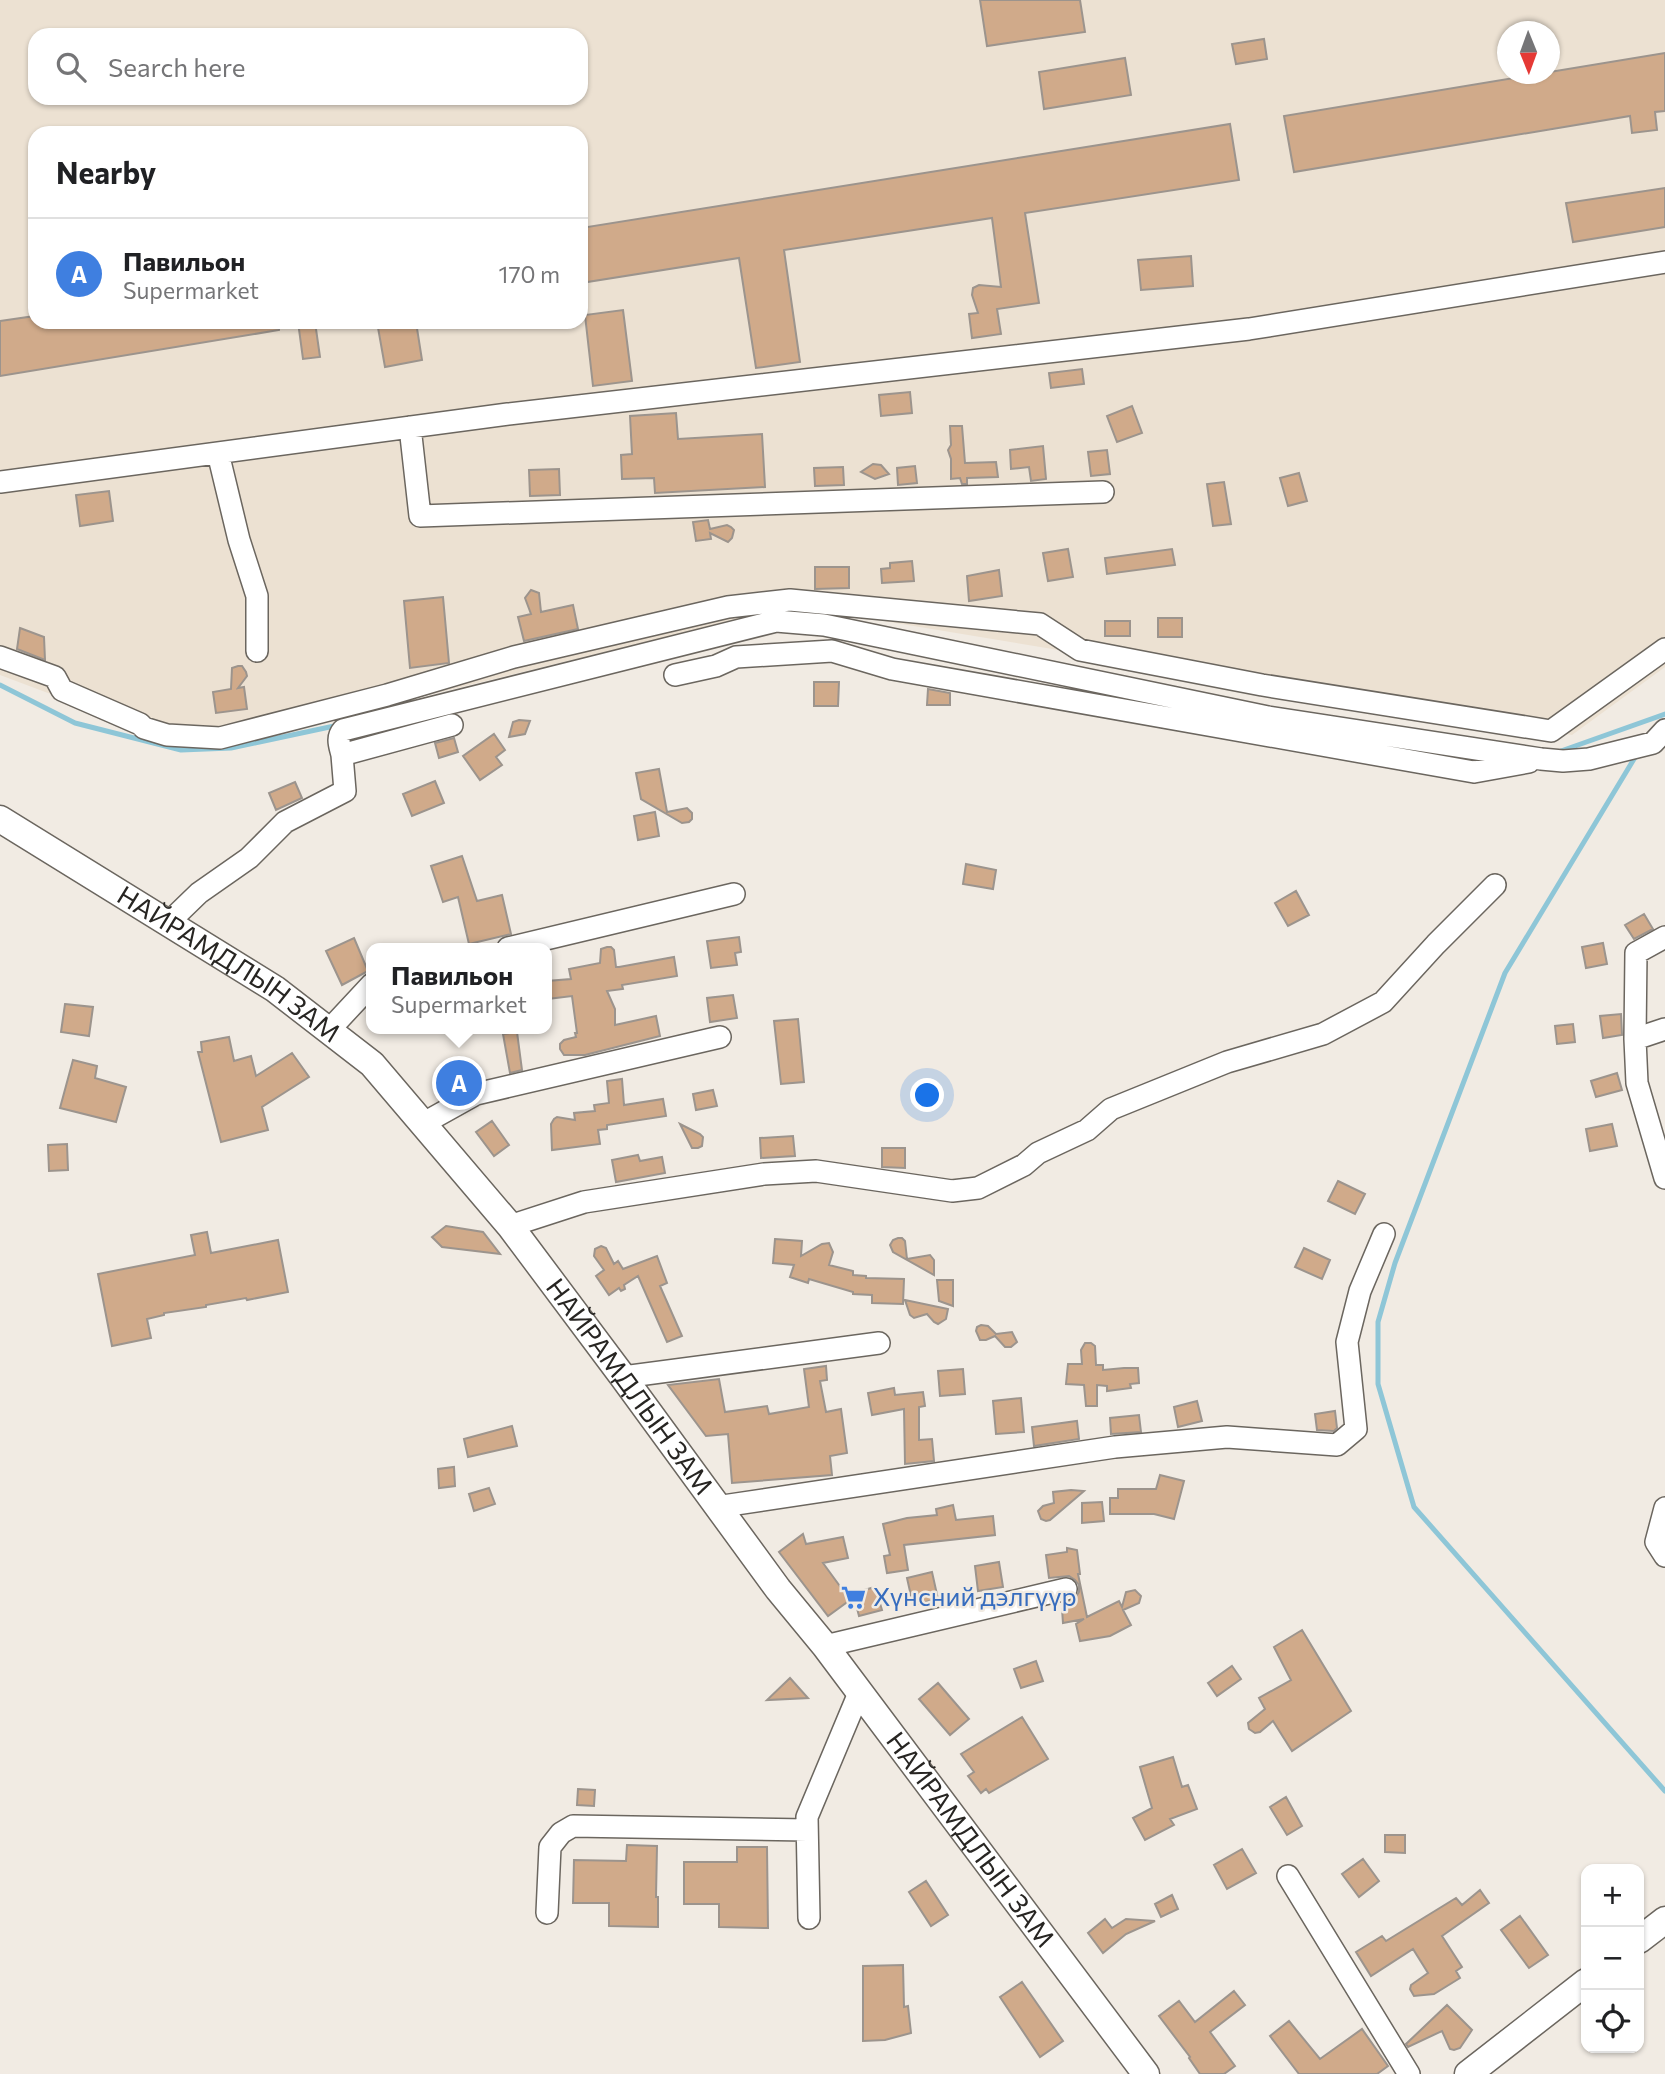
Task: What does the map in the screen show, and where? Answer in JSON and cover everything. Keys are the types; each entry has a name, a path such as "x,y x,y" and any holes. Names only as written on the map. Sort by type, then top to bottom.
{"main road":[{"name":"НАЙРАМДЛЫН ЗАМ","path":"0,819 275,989 372,1064 510,1226 716,1507 825,1646 1146,2074"},
{"path":"1644,1936 1665,1920"},
{"path":"1468,2074 1581,1986"}],"street":[{"path":"0,482 508,414 1249,329 1665,262"},
{"path":"410,427 421,516 1103,492"},
{"path":"218,453 239,540 257,596 257,651"},
{"path":"0,657 55,677 62,690 144,728 167,735 220,737 387,695 514,657 728,607 790,600 1040,624 1080,650 1262,685 1551,731 1665,649"},
{"path":"168,923 199,894 249,858 285,822 345,792 338,739 343,730 776,621 824,625 1268,717 1541,759 1588,759 1653,743 1665,730"},
{"path":"675,675 716,666 736,657 832,651 892,669 1474,772 1541,759"},
{"path":"342,755 452,726"},
{"path":"510,1226 584,1202 764,1174 816,1171 952,1191 978,1188 1024,1166 1038,1153 1087,1130 1111,1109 1227,1062 1323,1034 1382,1002 1495,885"},
{"path":"530,943 734,894"},
{"path":"1665,937 1636,953 1635,1039 1637,1083 1665,1178"},
{"path":"330,1029 366,990"},
{"path":"1635,1039 1665,1030"},
{"path":"424,1123 476,1094 720,1037"},
{"path":"716,1507 1115,1447 1227,1437 1337,1445 1356,1429 1347,1342 1360,1291 1384,1234"},
{"path":"623,1377 878,1343"},
{"path":"1665,1508 1656,1542 1665,1556"},
{"path":"825,1646 1066,1590"},
{"path":"809,1918 807,1817 859,1693"},
{"path":"547,1913 550,1847 561,1832 573,1826 807,1830"},
{"path":"1288,1876 1409,2074"}],"shaded area":[{"path":"0,0 1665,0 1665,667 1572,735 793,606 228,744 181,743 0,675"}],"building":[{"path":"980,0 1080,0 1085,32 987,46"},
{"path":"1264,39 1267,59 1236,64 1232,44"},
{"path":"1665,53 1665,111 1655,112 1657,130 1632,133 1630,116 1294,172 1284,116 1497,81 1497,84 1560,84 1560,70"},
{"path":"1125,58 1131,95 1044,109 1039,72"},
{"path":"1230,124 1239,180 1025,213 1039,303 997,309 1001,334 972,338 969,314 978,313 972,295 973,288 979,285 1001,287 992,218 784,250 800,362 756,368 739,258 588,282 588,227"},
{"path":"1665,188 1665,227 1573,242 1566,203"},
{"path":"1191,256 1193,286 1141,290 1138,260"},
{"path":"623,310 632,381 593,386 587,329 588,315"},
{"path":"28,317 28,329 279,330 0,376 0,321"},
{"path":"299,329 316,329 320,357 303,359"},
{"path":"378,329 417,329 422,360 385,367"},
{"path":"1082,369 1084,384 1051,388 1049,373"},
{"path":"910,392 912,413 881,416 879,395"},
{"path":"1132,406 1142,433 1117,442 1107,416"},
{"path":"676,413 678,439 762,434 765,487 655,493 654,478 622,479 621,455 632,454 630,416"},
{"path":"950,426 962,426 965,463 996,462 998,477 967,478 967,484 962,484 960,478 951,479 948,450 951,445"},
{"path":"1043,446 1046,479 1031,481 1029,467 1011,469 1010,450"},
{"path":"1107,450 1110,474 1091,476 1088,452"},
{"path":"873,464 881,465 889,474 875,479 861,472"},
{"path":"915,466 917,483 898,485 897,468"},
{"path":"843,467 844,485 815,486 814,468"},
{"path":"559,469 560,495 530,496 529,470"},
{"path":"1299,473 1307,501 1288,506 1280,478"},
{"path":"1224,482 1231,524 1213,526 1207,484"},
{"path":"109,491 113,521 80,526 76,495"},
{"path":"708,520 710,529 727,525 731,527 734,530 732,538 728,542 710,533 711,539 696,541 693,522"},
{"path":"1068,549 1073,577 1048,581 1043,553"},
{"path":"1172,549 1175,565 1107,574 1105,558"},
{"path":"912,561 914,581 882,583 881,569 890,568 890,563"},
{"path":"815,567 849,567 849,588 815,589"},
{"path":"999,570 1002,596 969,601 967,576"},
{"path":"531,590 539,593 541,612 573,605 578,629 524,641 518,617 531,614 525,598"},
{"path":"443,597 449,663 410,668 404,601"},
{"path":"1158,618 1182,618 1182,637 1158,637"},
{"path":"1105,621 1130,621 1130,636 1105,636"},
{"path":"20,628 44,637 45,660 17,649"},
{"path":"242,666 247,676 238,688 244,687 247,709 216,713 213,692 231,689 232,668"},
{"path":"814,682 839,682 838,706 814,706"},
{"path":"928,689 950,693 950,705 927,705"},
{"path":"530,721 525,734 509,737 513,722"},
{"path":"494,734 505,750 496,757 502,765 480,780 463,756"},
{"path":"454,738 458,752 439,758 435,743"},
{"path":"659,769 667,812 687,808 692,813 689,822 682,823 641,799 636,773"},
{"path":"435,781 444,803 412,816 403,794"},
{"path":"295,782 302,798 276,810 269,793"},
{"path":"655,812 659,836 638,840 634,816"},
{"path":"462,856 477,901 502,895 511,934 469,943 458,897 443,902 431,866"},
{"path":"966,864 996,870 993,889 963,884"},
{"path":"1296,891 1309,915 1288,926 1275,903"},
{"path":"1644,914 1653,929 1634,939 1625,925"},
{"path":"739,937 741,952 735,953 737,965 711,968 707,941"},
{"path":"354,938 366,972 342,985 326,951"},
{"path":"1603,943 1607,964 1586,968 1582,947"},
{"path":"611,947 614,950 616,967 674,957 677,976 622,985 623,989 607,991 615,1009 615,1025 656,1016 660,1036 585,1055 564,1055 560,1044 576,1037 577,1033 572,996 552,998 552,981 571,979 569,969 600,963 601,949"},
{"path":"733,995 737,1018 710,1022 707,998"},
{"path":"65,1004 93,1007 89,1036 61,1032"},
{"path":"1621,1014 1622,1035 1603,1038 1600,1016"},
{"path":"798,1019 804,1082 781,1084 774,1021"},
{"path":"1573,1024 1575,1042 1557,1044 1555,1026"},
{"path":"503,1034 517,1034 522,1070 510,1073"},
{"path":"229,1037 234,1061 251,1056 256,1076 292,1053 309,1077 262,1107 268,1130 221,1142 198,1052 202,1052 201,1042"},
{"path":"73,1060 97,1066 95,1078 126,1087 116,1122 60,1108"},
{"path":"1617,1073 1622,1090 1596,1097 1591,1081"},
{"path":"622,1079 624,1105 663,1099 666,1116 607,1125 607,1129 598,1130 600,1144 552,1150 551,1124 554,1119 557,1117 575,1120 574,1113 595,1111 594,1105 609,1103 607,1081"},
{"path":"713,1090 717,1106 696,1110 693,1094"},
{"path":"492,1121 509,1145 494,1156 476,1132"},
{"path":"680,1124 703,1137 702,1146 692,1148"},
{"path":"1612,1124 1617,1146 1590,1151 1586,1129"},
{"path":"793,1136 795,1156 761,1158 760,1138"},
{"path":"67,1144 68,1170 49,1171 48,1145"},
{"path":"882,1148 905,1148 905,1168 882,1167"},
{"path":"638,1155 640,1161 662,1157 665,1173 616,1182 612,1160"},
{"path":"1338,1181 1365,1194 1355,1214 1328,1201"},
{"path":"446,1226 483,1232 500,1254 442,1247 432,1237"},
{"path":"207,1232 211,1253 278,1240 288,1292 164,1313 147,1319 151,1338 112,1346 98,1274 195,1255 191,1235"},
{"path":"898,1238 905,1241 907,1259 930,1255 934,1260 934,1275 893,1252 890,1245"},
{"path":"775,1239 802,1241 801,1256 829,1243 833,1252 829,1265 853,1271 853,1275 866,1278 904,1279 903,1304 872,1303 872,1295 853,1294 809,1279 808,1283 790,1277 794,1265 773,1263"},
{"path":"601,1246 606,1248 614,1264 618,1261 623,1269 657,1256 667,1283 660,1286 682,1336 667,1342 638,1276 624,1285 625,1289 621,1291 619,1288 609,1295 596,1276 604,1270 594,1256 595,1249"},
{"path":"1304,1248 1330,1260 1322,1279 1295,1267"},
{"path":"937,1280 953,1280 953,1306 939,1301"},
{"path":"905,1300 948,1309 946,1319 938,1324 927,1314 914,1318 910,1315"},
{"path":"981,1325 988,1326 996,1334 1012,1332 1017,1342 1011,1347 1005,1347 995,1336 980,1340 976,1331"},
{"path":"1085,1343 1095,1346 1096,1365 1103,1365 1103,1370 1138,1368 1139,1383 1130,1384 1131,1388 1107,1391 1107,1386 1097,1385 1097,1406 1086,1406 1084,1385 1066,1384 1068,1364 1082,1364 1081,1350"},
{"path":"826,1366 827,1380 820,1381 826,1412 841,1409 847,1453 830,1456 832,1475 732,1483 728,1434 706,1436 668,1385 719,1379 725,1412 767,1406 769,1414 809,1407 804,1369"},
{"path":"963,1369 965,1394 940,1396 938,1371"},
{"path":"894,1388 895,1395 923,1392 925,1406 919,1407 919,1440 932,1439 934,1461 905,1464 904,1409 872,1415 868,1393"},
{"path":"1021,1398 1024,1432 996,1434 993,1401"},
{"path":"1197,1401 1202,1421 1178,1427 1174,1407"},
{"path":"1335,1411 1337,1428 1334,1431 1317,1430 1315,1414"},
{"path":"1139,1415 1141,1432 1111,1434 1110,1418"},
{"path":"1077,1421 1079,1439 1034,1446 1032,1427"},
{"path":"512,1426 517,1446 468,1457 464,1439"},
{"path":"454,1467 455,1486 439,1488 438,1469"},
{"path":"1160,1475 1184,1481 1174,1519 1154,1514 1110,1514 1110,1498 1118,1498 1118,1489 1156,1489"},
{"path":"489,1488 495,1504 474,1511 469,1494"},
{"path":"1084,1491 1050,1520 1041,1519 1038,1511 1043,1506 1054,1503 1053,1492"},
{"path":"1102,1502 1104,1521 1082,1523 1082,1503"},
{"path":"953,1505 956,1520 993,1516 995,1535 904,1545 908,1570 887,1573 884,1556 890,1555 883,1524 937,1515 936,1509"},
{"path":"803,1534 806,1544 843,1537 848,1558 823,1563 850,1600 828,1616 779,1552"},
{"path":"1067,1548 1077,1550 1078,1574 1087,1617 1119,1601 1122,1607 1126,1592 1135,1590 1141,1596 1139,1603 1123,1610 1131,1625 1110,1636 1080,1641 1076,1624 1084,1619 1063,1623 1062,1609 1065,1608 1065,1603 1075,1598 1079,1585 1069,1576 1049,1578 1046,1555 1067,1552"},
{"path":"999,1562 1003,1587 978,1591 975,1566"},
{"path":"932,1572 938,1599 913,1605 907,1578"},
{"path":"875,1587 882,1610 859,1616 853,1593"},
{"path":"1302,1630 1351,1711 1292,1751 1273,1721 1255,1733 1249,1729 1248,1723 1265,1709 1259,1698 1291,1680 1274,1647"},
{"path":"1036,1661 1043,1681 1021,1688 1014,1669"},
{"path":"1232,1666 1241,1679 1217,1696 1208,1683"},
{"path":"790,1678 808,1698 767,1700"},
{"path":"938,1683 969,1719 950,1735 919,1699"},
{"path":"1022,1717 1048,1759 989,1793 986,1789 981,1793 968,1776 974,1772 961,1754"},
{"path":"1173,1757 1182,1787 1188,1785 1197,1809 1170,1819 1174,1825 1145,1840 1133,1818 1152,1808 1140,1767"},
{"path":"578,1789 595,1790 594,1806 577,1805"},
{"path":"1286,1797 1302,1826 1287,1835 1270,1807"},
{"path":"1385,1835 1405,1835 1405,1853 1385,1852"},
{"path":"627,1845 657,1846 658,1927 609,1926 609,1903 573,1903 574,1860 626,1861"},
{"path":"737,1847 767,1847 768,1928 719,1927 719,1904 684,1904 684,1862 737,1862"},
{"path":"1242,1849 1256,1873 1227,1889 1214,1865"},
{"path":"1363,1859 1379,1881 1359,1897 1342,1874"},
{"path":"926,1881 948,1915 931,1926 909,1892"},
{"path":"1480,1890 1489,1903 1442,1936 1462,1967 1456,1971 1460,1978 1434,1994 1414,1996 1411,1985 1428,1973 1413,1949 1371,1976 1356,1952 1382,1936 1386,1941 1456,1898 1462,1905"},
{"path":"1172,1895 1178,1909 1161,1917 1155,1904"},
{"path":"1520,1916 1548,1955 1529,1968 1501,1930"},
{"path":"1105,1919 1112,1928 1126,1919 1155,1921 1126,1934 1103,1953 1088,1933"},
{"path":"903,1965 904,2007 908,2006 911,2033 885,2040 863,2041 863,1966"},
{"path":"1022,1982 1063,2041 1040,2057 1000,1997"},
{"path":"1234,1991 1245,2005 1210,2032 1235,2066 1224,2074 1200,2074 1159,2016 1179,2001 1195,2022"},
{"path":"1447,2005 1472,2030 1460,2048 1450,2049 1442,2031 1408,2047 1406,2044"},
{"path":"1289,2021 1320,2059 1362,2029 1388,2066 1377,2074 1299,2074 1270,2036"}],"waterway":[{"path":"0,685 75,723 181,750 231,748 339,725"},
{"path":"1561,751 1665,714"},
{"path":"1637,754 1505,973 1395,1263 1378,1322 1378,1384 1414,1507 1665,1791"}],"place":[{"name":"Павильон","path":"459,1083"},
{"name":"Хүнсний дэлгүүр","path":"853,1597"}]}
